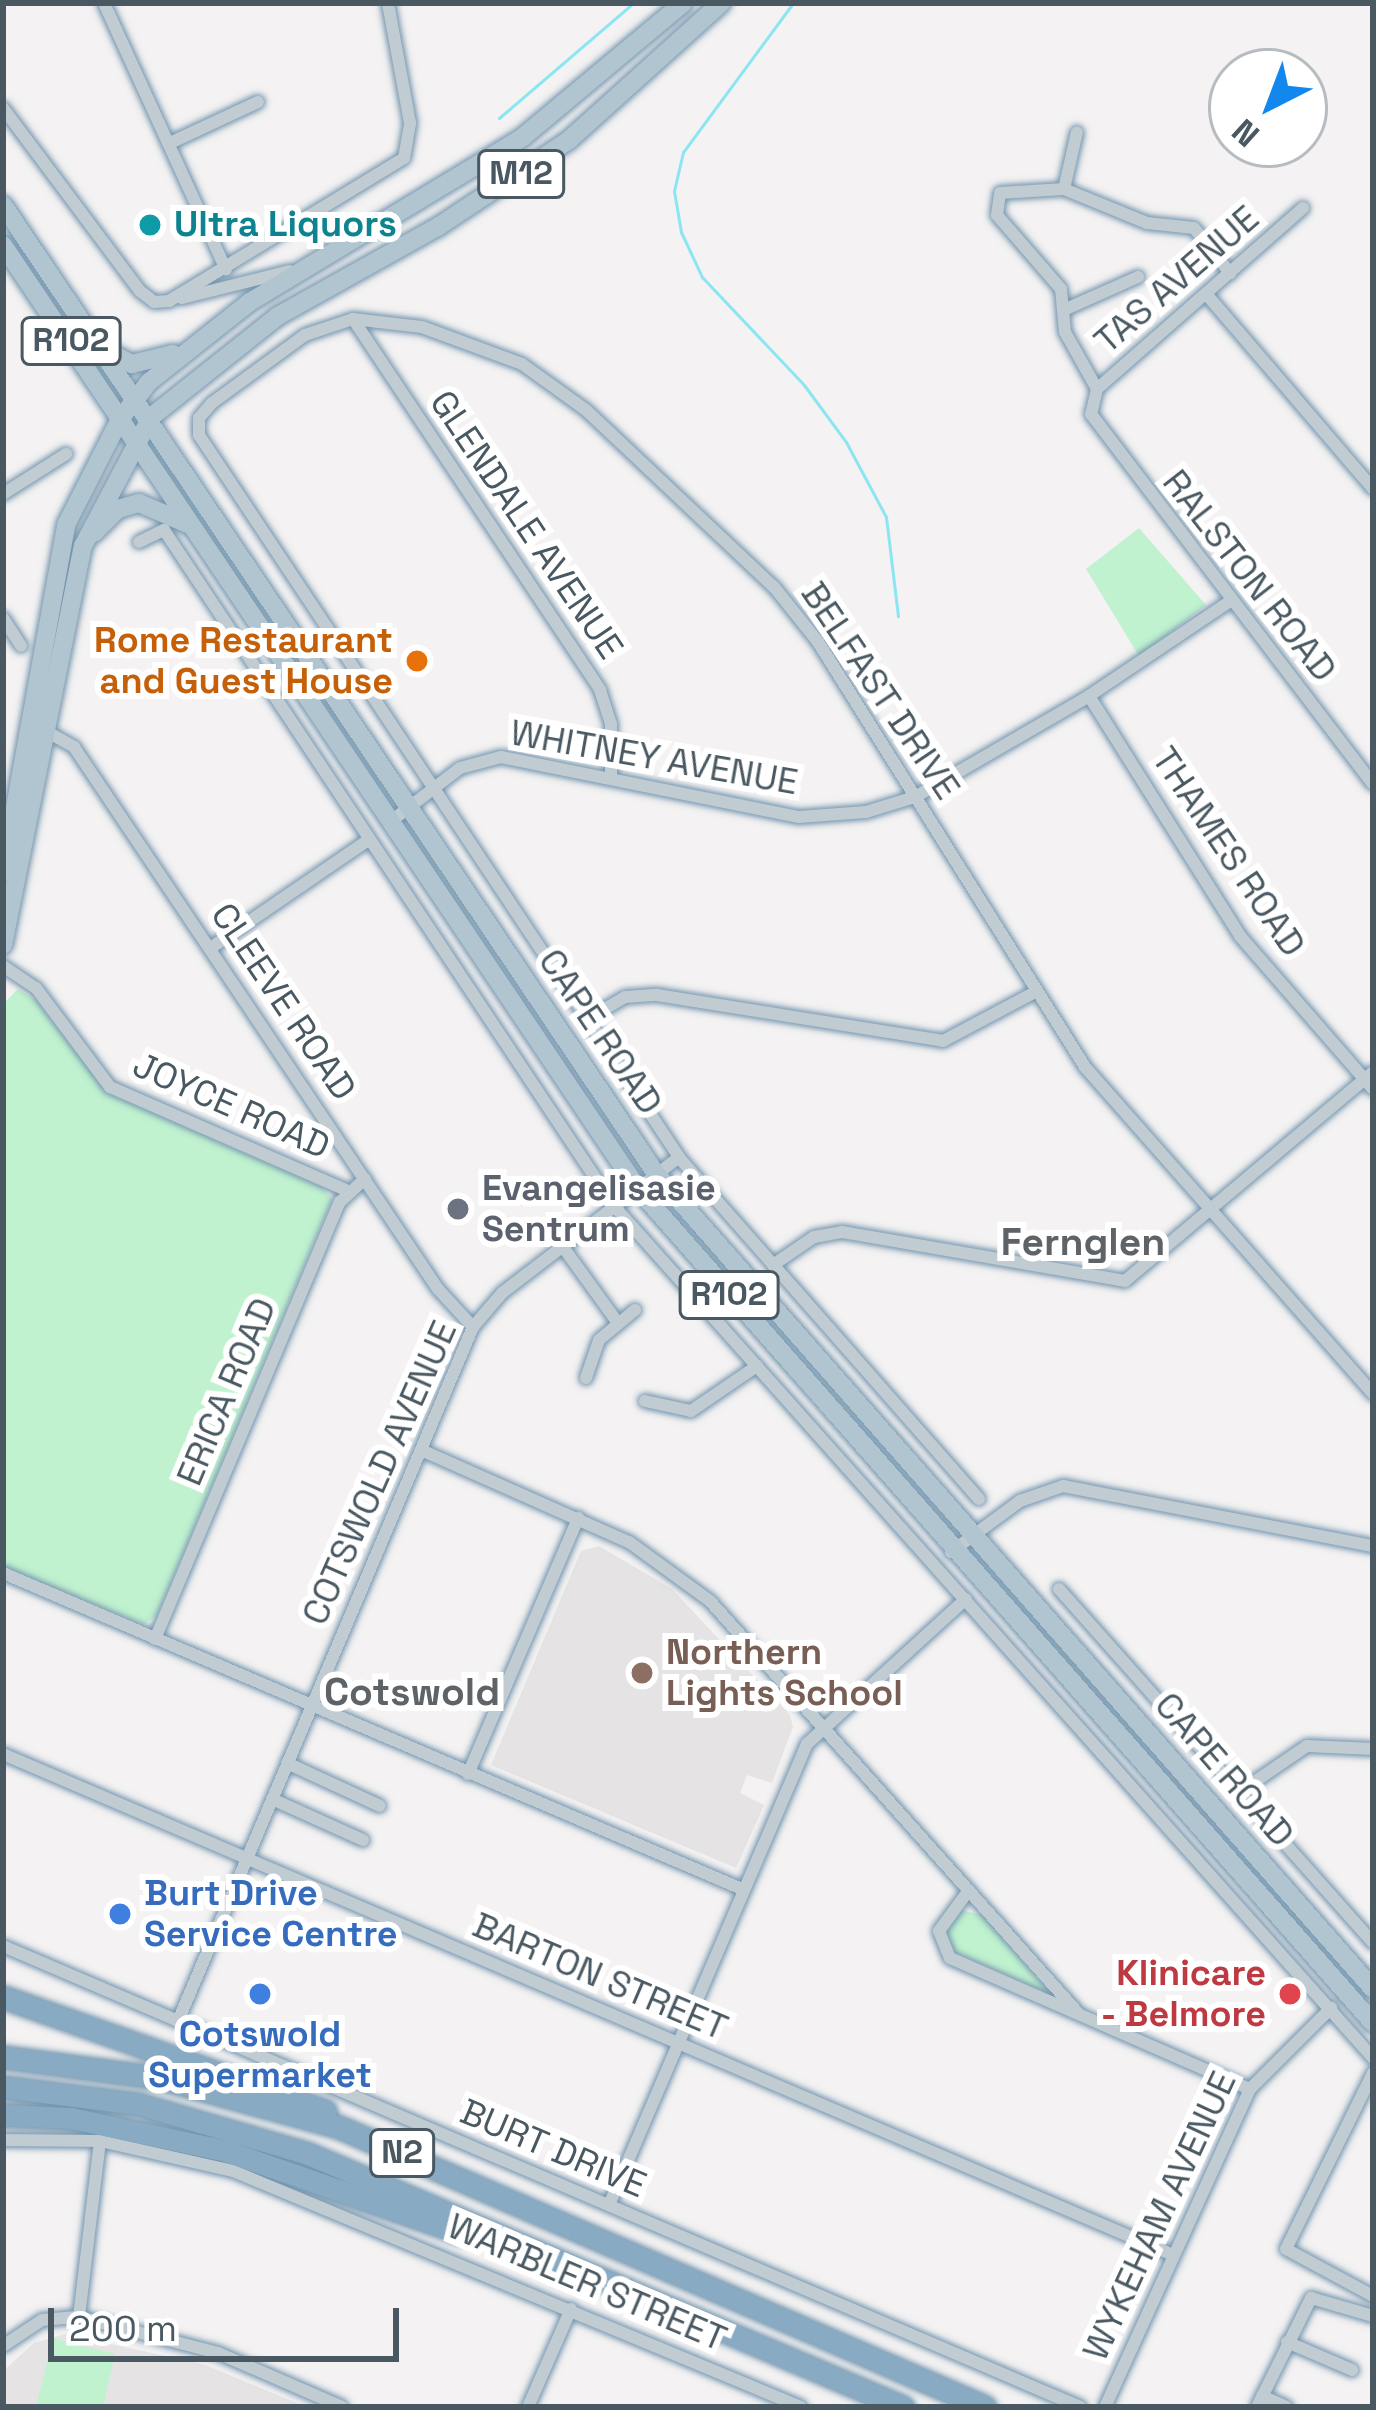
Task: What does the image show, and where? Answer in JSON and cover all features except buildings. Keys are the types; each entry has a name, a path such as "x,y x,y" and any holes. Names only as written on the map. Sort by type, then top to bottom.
{"highway":[{"path":"3,1997 267,2086 372,2139"},
{"name":"N2","path":"3,2056 183,2083 372,2139 986,2407"},
{"name":"N2","path":"3,2087 138,2104 265,2139 903,2407"},
{"path":"3,2115 71,2118 226,2151 641,2296"}],"main road":[{"name":"M12","path":"3,945 70,512 120,419 191,347 304,267 523,137 683,3"},
{"name":"M12","path":"3,874 83,546 151,417 278,316 554,151 722,3"},
{"name":"CAPE ROAD","path":"3,206 151,417 657,1174 1368,1984"},
{"name":"CAPE ROAD","path":"3,244 638,1189 951,1552 1373,2023"},
{"path":"105,350 139,364 191,347"},
{"path":"83,546 118,509 140,503 171,511 196,530"},
{"path":"1348,1993 1368,1984"}],"street":[{"path":"104,3 226,268"},
{"path":"169,301 404,158 410,123 388,3"},
{"path":"170,143 258,102"},
{"path":"3,108 140,291 154,302 304,267"},
{"path":"1077,132 1064,189 1147,223 1198,230 1230,273"},
{"name":"RALSTON ROAD","path":"1064,189 1004,190 994,206 1057,282 1066,309 1065,332 1094,394 1095,424 1373,784"},
{"name":"TAS AVENUE","path":"1094,394 1303,208"},
{"path":"1066,309 1138,277"},
{"path":"1207,295 1373,489"},
{"name":"CAPE ROAD","path":"353,319 305,335 244,378 203,411 199,435 679,1156 980,1499"},
{"name":"GLENDALE AVENUE","path":"353,319 600,690 611,724 611,777"},
{"name":"BELFAST DRIVE","path":"353,319 462,337 522,364 586,410 801,617 1098,1084 1373,1394"},
{"path":"3,494 66,454"},
{"path":"139,542 164,530 614,1206 1373,2058"},
{"name":"WHITNEY AVENUE","path":"390,823 472,762 501,757 822,818 915,797 1089,696 1229,602"},
{"path":"3,618 21,646"},
{"name":"THAMES ROAD","path":"1089,696 1240,936 1370,1080"},
{"name":"CLEEVE ROAD","path":"36,728 74,746 450,1306 473,1327"},
{"path":"212,947 368,840"},
{"name":"JOYCE ROAD","path":"3,966 30,981 110,1087 346,1190"},
{"path":"586,1020 625,997 657,994 943,1041 1037,991"},
{"path":"773,1265 814,1237 842,1232 1113,1283 1146,1270 1370,1080"},
{"name":"COTSWOLD AVENUE","path":"178,2021 473,1327 563,1247 679,1156"},
{"path":"346,1190 364,1179"},
{"name":"ERICA ROAD","path":"155,1639 346,1190"},
{"path":"563,1247 618,1323"},
{"path":"586,1378 597,1344 635,1310"},
{"path":"645,1401 692,1411 758,1366"},
{"path":"421,1450 578,1518 686,1581 822,1724 1079,2014"},
{"path":"951,1552 1034,1494 1075,1487 1373,1546"},
{"path":"468,1774 578,1518"},
{"path":"3,1574 742,1889"},
{"name":"CAPE ROAD","path":"1059,1589 1373,1942"},
{"path":"609,2205 742,1889 822,1724 966,1599"},
{"path":"1241,1791 1307,1746 1373,1749"},
{"name":"BARTON STREET","path":"3,1754 1173,2255"},
{"path":"287,1763 380,1806"},
{"path":"272,1798 363,1840"},
{"path":"969,1890 939,1930 945,1952 1250,2089"},
{"name":"BURT DRIVE","path":"3,1946 1080,2407"},
{"name":"WYKEHAM AVENUE","path":"1105,2407 1250,2089 1331,2008"},
{"path":"1373,2073 1286,2249 1373,2296"},
{"name":"WARBLER STREET","path":"3,2140 100,2141 310,2198 801,2407"},
{"path":"79,2317 100,2141"},
{"path":"1287,2407 1260,2402 1311,2298 1373,2316"},
{"path":"528,2407 571,2309"},
{"path":"3,2346 42,2320 79,2317 218,2353 342,2407"},
{"path":"1287,2342 1352,2370"}],"shaded area":[{"name":"Northern Lights School","path":"599,1546 672,1589 790,1715 793,1727 772,1783 747,1775 740,1793 764,1805 736,1868 491,1765 581,1551"},
{"path":"65,2334 203,2364 306,2407 4,2407 3,2371 34,2343"}],"green space":[{"path":"1139,528 1206,605 1139,656 1086,569"},
{"path":"18,989 36,1000 107,1093 322,1187 332,1199 157,1615 144,1625 3,1566 3,1004"},
{"path":"961,1910 982,1915 1052,1995 950,1950 947,1931"},
{"path":"53,2338 115,2354 103,2407 36,2407"}],"waterway":[{"path":"499,118 633,3"},
{"path":"793,3 683,152 674,191 681,232 702,277 804,385 846,442 886,517 898,616"}],"place":[{"name":"Ultra Liquors","path":"150,225"},
{"name":"Rome Restaurant and Guest House","path":"417,661"},
{"name":"Evangelisasie Sentrum","path":"458,1209"},
{"name":"Northern Lights School","path":"642,1673"},
{"name":"Burt Drive Service Centre","path":"120,1914"},
{"name":"Cotswold Supermarket","path":"260,1994"},
{"name":"Klinicare - Belmore","path":"1290,1994"}],"district":[{"name":"Fernglen","path":"1083,1242"},
{"name":"Cotswold","path":"412,1692"}]}
